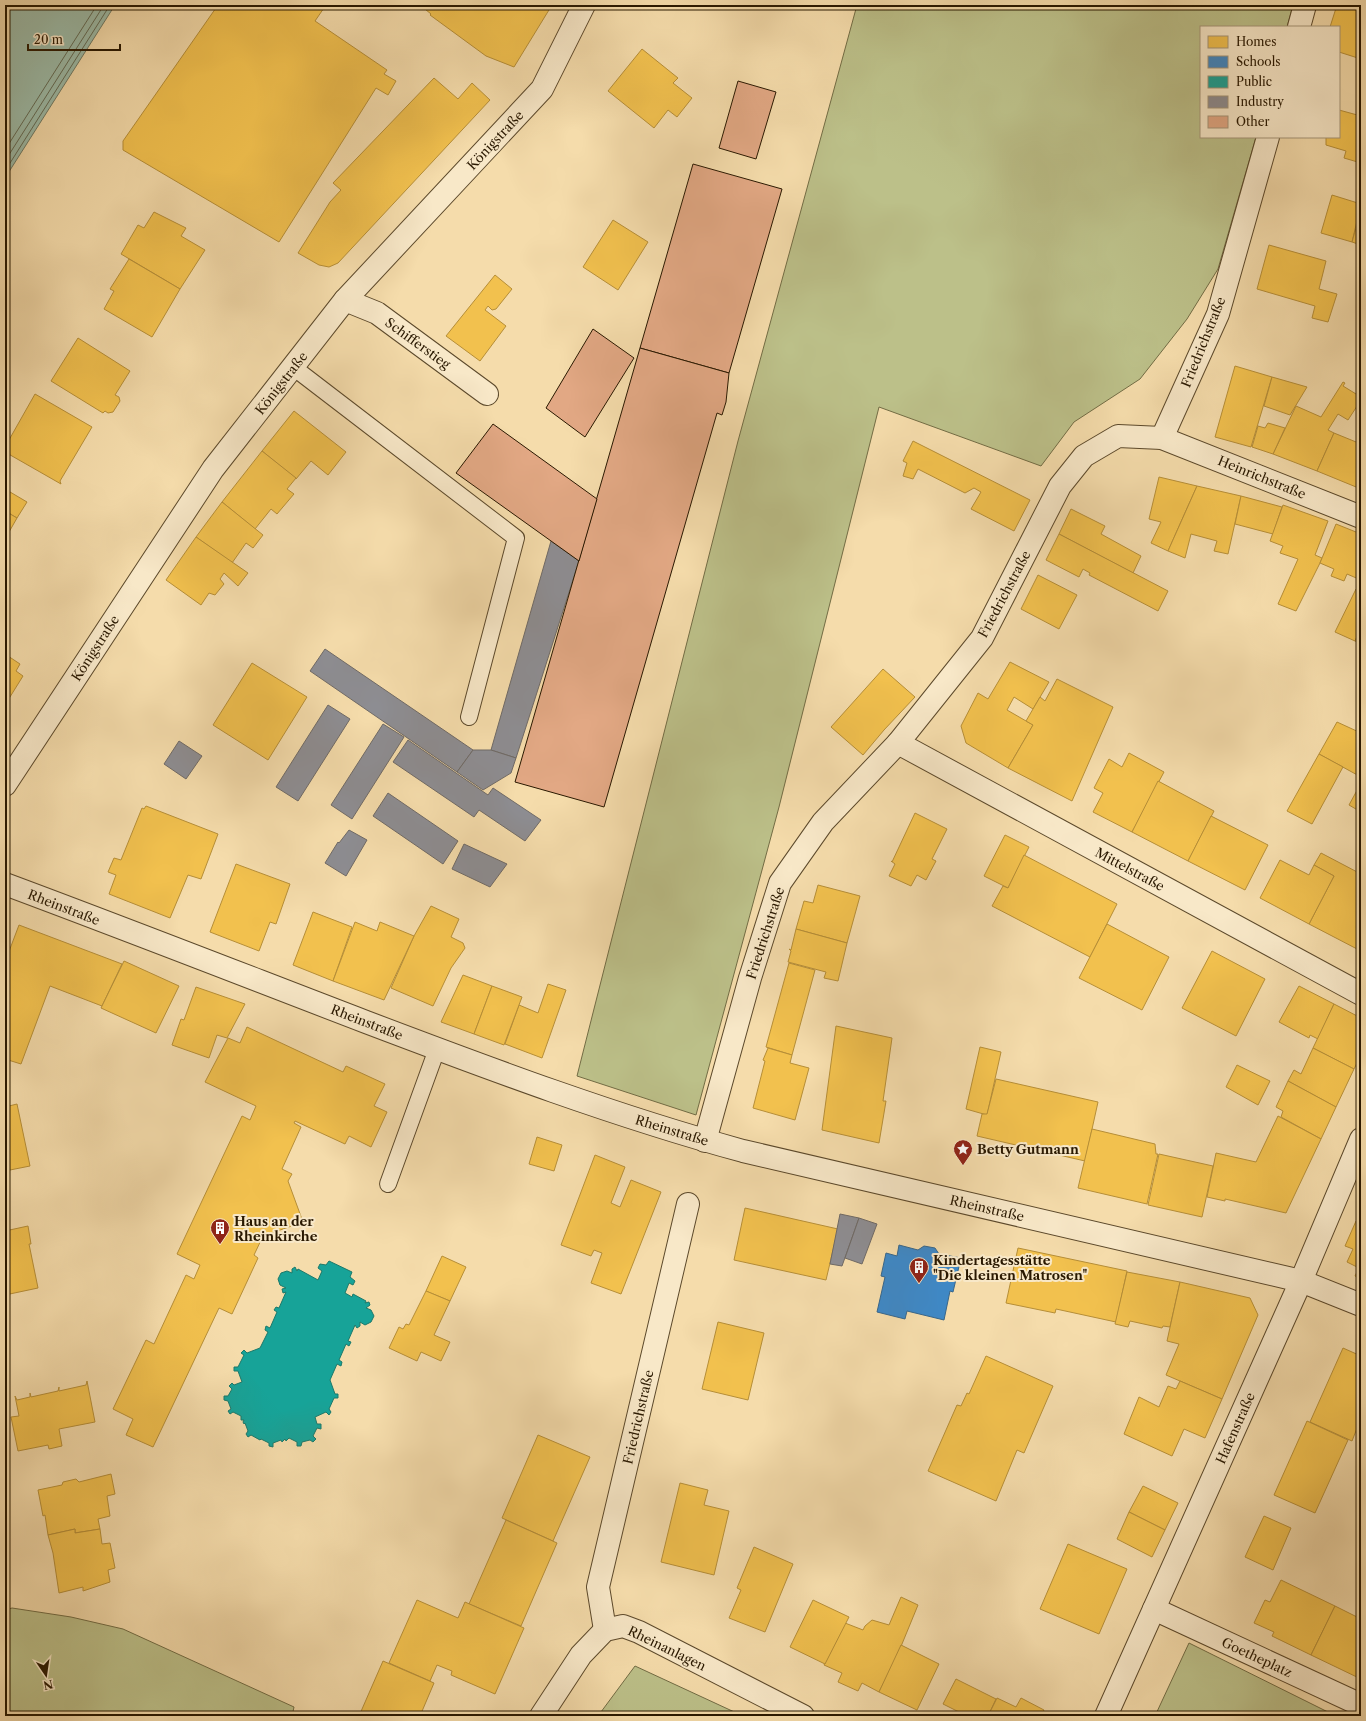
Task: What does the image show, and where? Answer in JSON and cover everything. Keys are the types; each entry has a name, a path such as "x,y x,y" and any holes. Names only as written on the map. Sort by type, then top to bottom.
{"street":[{"name":"Königstraße","path":"5,785 213,469 345,300 542,89 584,5"},
{"path":"1299,26 1305,5"},
{"name":"Friedrichstraße","path":"705,1141 750,978 780,883 823,822 898,743 982,638 1060,486 1084,456 1118,436 1162,438 1218,314 1268,138"},
{"name":"Schifferstieg","path":"345,300 377,313 487,394"},
{"name":"Heinrichstraße","path":"1162,438 1361,517"},
{"name":"Mittelstraße","path":"898,743 1361,994"},
{"name":"Rheinstraße","path":"5,884 437,1049 536,1085 705,1141 1301,1281 1361,1305"},
{"name":"Hafenstraße","path":"1106,1716 1301,1281 1361,1139"},
{"name":"Friedrichstraße","path":"605,1630 598,1587 688,1204"},
{"name":"Goetheplatz","path":"1154,1609 1361,1705"},
{"name":"Rheinanlagen","path":"605,1630 623,1626 639,1632 802,1716"},
{"path":"541,1716 581,1656 605,1630"}],"lane":[{"path":"293,367 516,538 469,717"},
{"path":"388,1184 437,1049"}],"green space":[{"path":"857,5 1293,5 1287,26 1200,26 1200,138 1256,138 1218,269 1187,319 1140,379 1074,422 1041,466 879,407 779,807 696,1115 577,1076 738,441"},
{"path":"12,1608 71,1617 123,1629 294,1707 292,1716 5,1716 5,1610"},
{"path":"1189,1643 1336,1716 1155,1716"},
{"path":"635,1666 743,1716 598,1716"}],"water":[{"path":"5,5 115,5 5,178"}],"building: Homes":[{"path":"218,5 326,5 315,21 387,70 384,74 396,81 388,95 376,88 279,242 123,150 123,141"},
{"path":"420,5 552,5 514,67 486,56 430,15 431,14"},
{"path":"1337,5 1361,5 1361,59 1340,52 1340,26 1330,26"},
{"path":"642,49 678,78 673,83 692,98 677,117 668,110 654,128 608,91"},
{"path":"434,78 458,99 472,83 490,100 338,263 329,267 319,265 298,253 330,202 341,190 333,183"},
{"path":"1340,110 1361,116 1361,163 1344,158 1346,151 1326,145 1326,138 1340,138"},
{"path":"1332,195 1361,204 1352,242 1321,233"},
{"path":"1361,210 1361,245 1352,242"},
{"path":"154,212 186,228 181,236 205,250 180,289 121,254 138,225 144,228"},
{"path":"613,220 648,242 618,290 583,267"},
{"path":"1269,245 1326,261 1319,289 1337,294 1328,322 1312,318 1315,306 1257,289"},
{"path":"129,259 180,289 152,337 104,309 114,291 110,289"},
{"path":"495,275 512,289 496,309 492,310 488,306 485,310 506,326 480,361 446,336"},
{"path":"78,338 130,371 115,395 119,397 120,401 113,412 108,413 105,411 103,413 51,381"},
{"path":"1235,366 1272,377 1251,447 1215,437"},
{"path":"1272,377 1307,387 1290,415 1264,406"},
{"path":"1343,382 1345,383 1343,386 1361,397 1361,400 1348,420 1338,414 1328,430 1334,433 1317,471 1273,454 1296,406 1321,417"},
{"path":"35,394 92,427 60,481 61,484 5,452 5,447"},
{"path":"294,411 346,452 328,475 311,461 296,479 262,451"},
{"path":"1268,423 1285,428 1273,454 1252,447 1258,426 1265,428"},
{"path":"1334,433 1361,444 1361,489 1317,471"},
{"path":"913,441 1030,500 1014,531 971,509 981,492 974,488 965,493 918,469 913,479 903,476 907,463 903,461"},
{"path":"262,451 296,478 287,489 294,494 277,514 271,509 255,529 222,502"},
{"path":"1159,477 1197,486 1168,551 1151,543 1161,522 1149,519"},
{"path":"1197,486 1241,496 1228,554 1214,551 1217,541 1191,534 1185,558 1168,551"},
{"path":"5,489 27,502 17,518 5,511"},
{"path":"1241,496 1282,507 1273,534 1235,524"},
{"path":"222,502 263,535 253,548 246,543 232,563 196,537"},
{"path":"1283,505 1328,521 1315,555 1322,558 1296,611 1278,604 1298,559 1280,553 1283,546 1270,541"},
{"path":"1071,509 1105,526 1101,534 1141,556 1133,573 1059,534"},
{"path":"5,511 17,518 5,539"},
{"path":"1336,524 1361,534 1361,580 1347,574 1344,581 1331,576 1334,569 1320,563"},
{"path":"1059,534 1168,591 1158,611 1089,575 1090,573 1083,569 1079,577 1046,560"},
{"path":"196,537 248,573 238,586 224,573 220,579 224,584 215,595 209,593 201,605 166,580"},
{"path":"1038,575 1077,595 1059,629 1021,609"},
{"path":"1356,589 1361,591 1361,628 1355,641 1335,632"},
{"path":"1361,628 1361,644 1355,641"},
{"path":"5,654 20,664 16,671 23,676 5,705"},
{"path":"1010,662 1049,682 1033,709 1014,697 1007,710 1033,725 1008,768 966,743 961,726 978,693 988,699"},
{"path":"252,663 307,697 268,760 213,725"},
{"path":"883,669 915,697 863,755 831,727"},
{"path":"1057,679 1113,707 1072,801 1008,768 1033,725 1026,721 1040,697 1045,701"},
{"path":"1337,722 1361,733 1361,777 1319,754"},
{"path":"1129,753 1164,772 1132,832 1093,812 1103,793 1094,788 1109,759 1122,767"},
{"path":"1319,754 1343,767 1312,824 1287,811"},
{"path":"1158,781 1214,811 1188,861 1132,832"},
{"path":"1361,783 1361,812 1349,805"},
{"path":"146,806 218,834 201,879 188,875 170,918 109,894 116,875 108,872 114,858 121,860 142,808 144,809"},
{"path":"915,813 947,829 932,859 936,861 926,880 917,875 911,886 889,876 895,864 892,862"},
{"path":"1211,816 1268,845 1245,890 1188,861"},
{"path":"1005,835 1029,847 1008,888 984,876"},
{"path":"1321,853 1361,874 1361,946 1359,950 1309,924 1334,876 1314,865"},
{"path":"1024,855 1117,904 1090,957 992,906 1003,886 1008,888"},
{"path":"1280,860 1309,875 1314,865 1334,876 1309,924 1260,898"},
{"path":"236,864 290,884 276,924 270,922 259,951 210,932"},
{"path":"818,885 860,896 847,943 796,929 804,901 813,903"},
{"path":"431,906 459,919 451,937 463,943 465,948 451,968 433,1006 391,988 414,936"},
{"path":"313,912 352,927 333,981 293,965"},
{"path":"355,922 377,931 380,922 414,936 384,1000 333,981"},
{"path":"1107,924 1169,957 1142,1010 1079,978"},
{"path":"19,925 122,964 102,1006 50,986 21,1064 5,1059 5,962"},
{"path":"796,929 847,943 838,981 824,978 826,972 788,962 791,951 789,949 791,950"},
{"path":"1212,951 1265,979 1236,1036 1182,1008"},
{"path":"124,961 179,986 156,1033 101,1008"},
{"path":"789,963 815,970 792,1055 766,1047"},
{"path":"463,975 492,986 474,1034 441,1022"},
{"path":"548,984 566,990 542,1058 505,1044 519,1005 538,1013"},
{"path":"492,986 522,997 504,1045 474,1034"},
{"path":"1299,986 1334,1004 1318,1039 1310,1035 1309,1038 1279,1022"},
{"path":"196,987 245,1004 227,1038 217,1035 209,1058 172,1045 181,1019 184,1020"},
{"path":"1334,1004 1361,1018 1361,1055 1354,1069 1313,1048"},
{"path":"836,1026 892,1038 883,1101 886,1101 879,1143 822,1130"},
{"name":"Haus an der Rheinkirche","path":"247,1027 343,1072 346,1066 385,1084 374,1106 387,1112 371,1147 349,1136 345,1144 295,1121 294,1123 301,1127 282,1169 292,1174 288,1181 303,1222 263,1236 254,1255 258,1258 232,1314 219,1308 153,1447 126,1435 133,1419 113,1409 146,1340 154,1344 186,1275 194,1279 200,1265 177,1254 242,1116 250,1120 256,1106 205,1082 228,1038 240,1043"},
{"path":"980,1047 1001,1052 987,1115 966,1109"},
{"path":"768,1048 792,1055 790,1063 809,1068 795,1120 753,1108 765,1061 763,1060"},
{"path":"1313,1048 1354,1069 1336,1107 1288,1081 1294,1070 1301,1074"},
{"path":"1237,1065 1270,1081 1258,1105 1226,1087"},
{"path":"996,1079 1098,1102 1085,1161 977,1136 982,1114 987,1114"},
{"path":"1288,1081 1336,1107 1321,1139 1281,1117 1283,1111 1276,1107"},
{"path":"17,1104 30,1166 5,1171 5,1107"},
{"path":"1278,1116 1321,1139 1286,1213 1225,1199 1225,1201 1207,1197 1216,1153 1256,1162"},
{"path":"1092,1129 1155,1144 1156,1154 1158,1154 1147,1204 1078,1188"},
{"path":"537,1137 562,1145 554,1171 529,1164"},
{"path":"1159,1154 1213,1166 1202,1217 1148,1205"},
{"path":"595,1155 625,1167 611,1203 620,1207 631,1180 661,1192 621,1294 591,1283 602,1253 594,1250 591,1256 561,1245"},
{"path":"745,1208 838,1229 826,1280 734,1260"},
{"path":"1356,1221 1361,1224 1361,1279 1355,1276 1359,1268 1347,1262 1353,1249 1345,1246"},
{"path":"28,1226 31,1244 29,1244 38,1288 5,1295 5,1231"},
{"path":"1018,1248 1127,1271 1116,1322 1056,1309 1055,1313 1006,1303"},
{"path":"442,1256 466,1267 450,1301 426,1291"},
{"path":"1127,1272 1180,1282 1170,1327 1163,1326 1162,1328 1130,1321 1128,1327 1115,1324"},
{"path":"1180,1282 1250,1298 1258,1315 1222,1399 1166,1375 1179,1344 1167,1341"},
{"path":"426,1291 450,1301 434,1335 450,1342 441,1361 421,1352 417,1361 389,1348 399,1327 403,1329 406,1324 409,1325"},
{"path":"718,1322 764,1333 748,1400 702,1389"},
{"path":"1343,1348 1361,1356 1361,1418 1352,1441 1310,1422"},
{"path":"986,1356 1053,1386 1024,1453 1017,1450 996,1501 928,1471 957,1405 961,1406 967,1393 969,1394"},
{"path":"87,1381 95,1422 59,1429 62,1446 49,1449 48,1445 18,1451 11,1417 19,1416 15,1396 17,1400 30,1397 30,1393 31,1397 58,1391 59,1387 59,1391 86,1385"},
{"path":"1180,1381 1222,1399 1205,1438 1184,1429 1172,1456 1124,1434 1139,1397 1159,1407 1168,1386 1176,1389"},
{"path":"1307,1421 1348,1440 1315,1513 1274,1495"},
{"path":"538,1435 590,1457 553,1541 502,1518"},
{"path":"111,1474 115,1494 107,1496 110,1516 98,1519 100,1529 75,1533 75,1529 48,1535 45,1515 43,1516 38,1490 62,1485 63,1482 76,1479 79,1482"},
{"path":"680,1483 708,1490 704,1505 729,1511 714,1575 661,1562"},
{"path":"1143,1486 1178,1503 1165,1530 1129,1512"},
{"path":"1129,1512 1165,1530 1152,1557 1117,1539"},
{"path":"1264,1516 1291,1528 1273,1570 1245,1557"},
{"path":"506,1520 557,1543 521,1626 469,1604"},
{"path":"75,1529 75,1533 100,1529 102,1544 110,1543 115,1568 108,1570 110,1582 83,1591 83,1587 59,1593 53,1553 48,1535"},
{"path":"1068,1544 1127,1569 1099,1634 1040,1609"},
{"path":"754,1547 793,1564 765,1632 729,1618 741,1590 737,1588"},
{"path":"1281,1580 1335,1606 1311,1655 1272,1636 1274,1632 1254,1623 1265,1600 1270,1602"},
{"path":"901,1597 918,1605 895,1661 879,1692 862,1683 858,1691 838,1682 842,1673 824,1665 845,1623 863,1630 872,1620 889,1625"},
{"path":"417,1600 458,1618 465,1602 524,1628 495,1694 451,1675 452,1671 437,1665 430,1681 389,1663"},
{"path":"813,1600 849,1617 825,1664 790,1647"},
{"path":"1335,1606 1361,1619 1361,1679 1311,1655"},
{"path":"901,1645 939,1664 917,1710 879,1692"},
{"path":"383,1661 434,1683 420,1716 359,1716"},
{"path":"956,1679 996,1699 988,1716 967,1716 943,1704"},
{"path":"997,1698 1016,1707 1021,1698 1044,1710 1041,1716 988,1716"}],"building: Schools":[{"name":"Kindertagesstätte \"Die kleinen Matrosen\"","path":"899,1245 918,1250 924,1246 935,1248 939,1254 961,1258 953,1292 950,1291 944,1320 907,1311 905,1319 877,1312 885,1277 881,1276 886,1253 897,1256"}],"building: Public":[{"path":"329,1261 352,1272 350,1277 355,1281 353,1285 349,1283 345,1293 352,1297 353,1294 366,1301 365,1303 369,1302 370,1305 366,1308 371,1310 374,1316 371,1322 365,1325 360,1322 360,1326 357,1328 355,1325 348,1341 351,1342 349,1346 346,1344 339,1360 342,1362 341,1366 337,1364 330,1380 335,1394 338,1394 338,1398 334,1398 329,1409 331,1412 329,1415 326,1412 315,1417 317,1424 321,1424 321,1429 317,1428 313,1436 316,1439 313,1442 310,1440 302,1442 301,1446 297,1446 297,1442 289,1438 286,1441 285,1439 282,1442 281,1440 273,1443 273,1447 269,1446 269,1443 261,1439 260,1440 251,1435 248,1437 246,1434 248,1431 245,1423 244,1424 243,1422 244,1420 241,1420 241,1416 233,1412 230,1414 228,1411 231,1409 228,1401 224,1400 224,1396 228,1396 232,1389 229,1386 232,1383 234,1385 242,1382 238,1371 234,1371 234,1367 238,1367 244,1355 241,1353 244,1350 247,1353 260,1348 268,1332 265,1330 266,1326 270,1328 277,1312 274,1310 276,1307 279,1308 286,1292 283,1293 282,1289 286,1288 280,1285 278,1279 281,1273 287,1271 292,1273 292,1269 295,1267 297,1271 298,1269 318,1280 322,1271 318,1268 320,1264 326,1265"}],"building: Industry":[{"path":"551,541 579,561 516,758 491,750"},
{"path":"325,649 473,750 457,772 310,671"},
{"path":"328,705 350,719 298,801 276,787"},
{"path":"383,724 404,737 352,819 331,805"},
{"path":"408,740 488,795 493,788 541,820 525,841 479,810 474,817 393,762"},
{"path":"179,741 202,756 186,779 164,764"},
{"path":"473,750 491,750 516,758 511,773 483,790 457,772"},
{"path":"388,793 458,841 443,864 373,816"},
{"path":"349,830 367,840 346,876 325,863 338,842 339,843"},
{"path":"464,844 507,864 490,887 452,869"},
{"path":"840,1214 859,1218 842,1266 830,1264"},
{"path":"859,1218 877,1224 862,1264 845,1258"}],"building: Other":[{"path":"738,81 776,92 756,159 719,148"},
{"path":"693,164 782,189 729,373 640,348"},
{"path":"593,329 634,358 585,437 546,408"},
{"path":"640,348 729,373 726,402 722,415 717,413 604,807 515,782"},
{"path":"493,424 597,499 579,561 456,473"}],"place":[{"name":"Betty Gutmann","path":"963,1166"},
{"name":"Haus an der Rheinkirche","path":"220,1245"},
{"name":"Kindertagesstätte \"Die kleinen Matrosen\"","path":"919,1284"}]}
